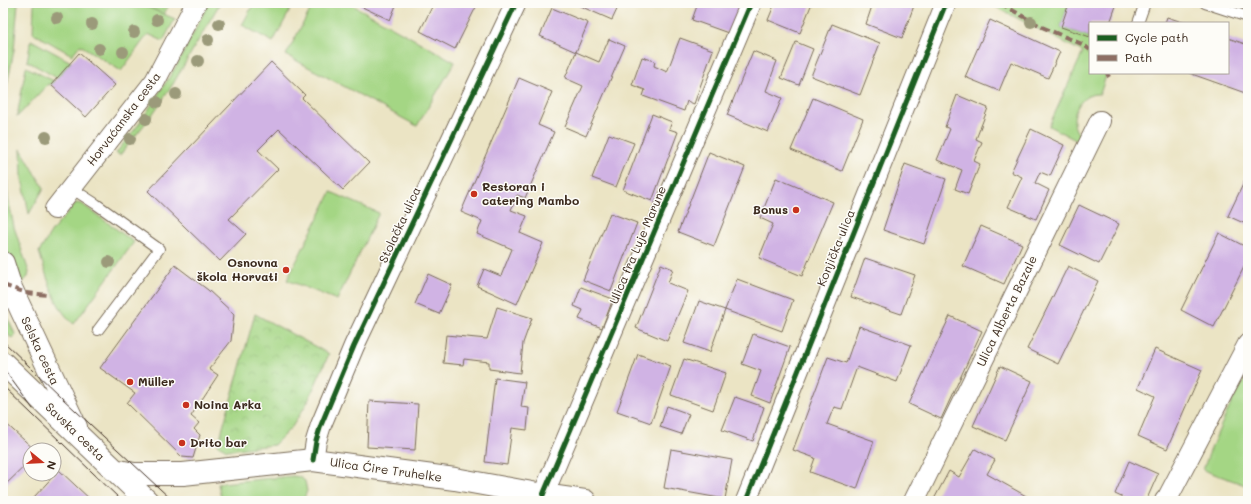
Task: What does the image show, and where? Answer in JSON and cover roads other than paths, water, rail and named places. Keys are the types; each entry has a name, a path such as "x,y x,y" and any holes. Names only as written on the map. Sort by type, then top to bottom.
{"street":[{"name":"Horvaćanska cesta","path":"55,209 155,82 196,3"},
{"name":"Stolačka ulica","path":"313,460 316,441 321,425 354,346 516,3"},
{"name":"Ulica fra Luje Marune","path":"543,496 751,3"},
{"name":"Konjička ulica","path":"746,501 946,3"},
{"name":"Ulica Alberta Bazale","path":"914,501 1100,121"},
{"name":"Selska cesta","path":"3,264 11,288 80,437"},
{"path":"1166,501 1247,351"},
{"name":"Savska cesta","path":"3,364 147,501"},
{"name":"Ulica Ćire Truhelke","path":"114,470 134,474 183,474 313,460 455,479 543,496 585,501"}],"lane":[{"path":"1138,22 1145,3"},
{"path":"1205,3 1248,17"},
{"path":"71,188 159,249 98,330"}],"tram line":[{"path":"3,341 173,501"},
{"path":"3,368 33,409"},
{"path":"3,386 122,501"}],"place":[{"name":"Restoran i catering Mambo","path":"474,194"},
{"name":"Bonus","path":"796,210"},
{"name":"Osnovna škola Horvati","path":"286,270"},
{"name":"Müller","path":"130,382"},
{"name":"Noina Arka","path":"186,405"},
{"name":"Drito bar","path":"182,443"}]}
